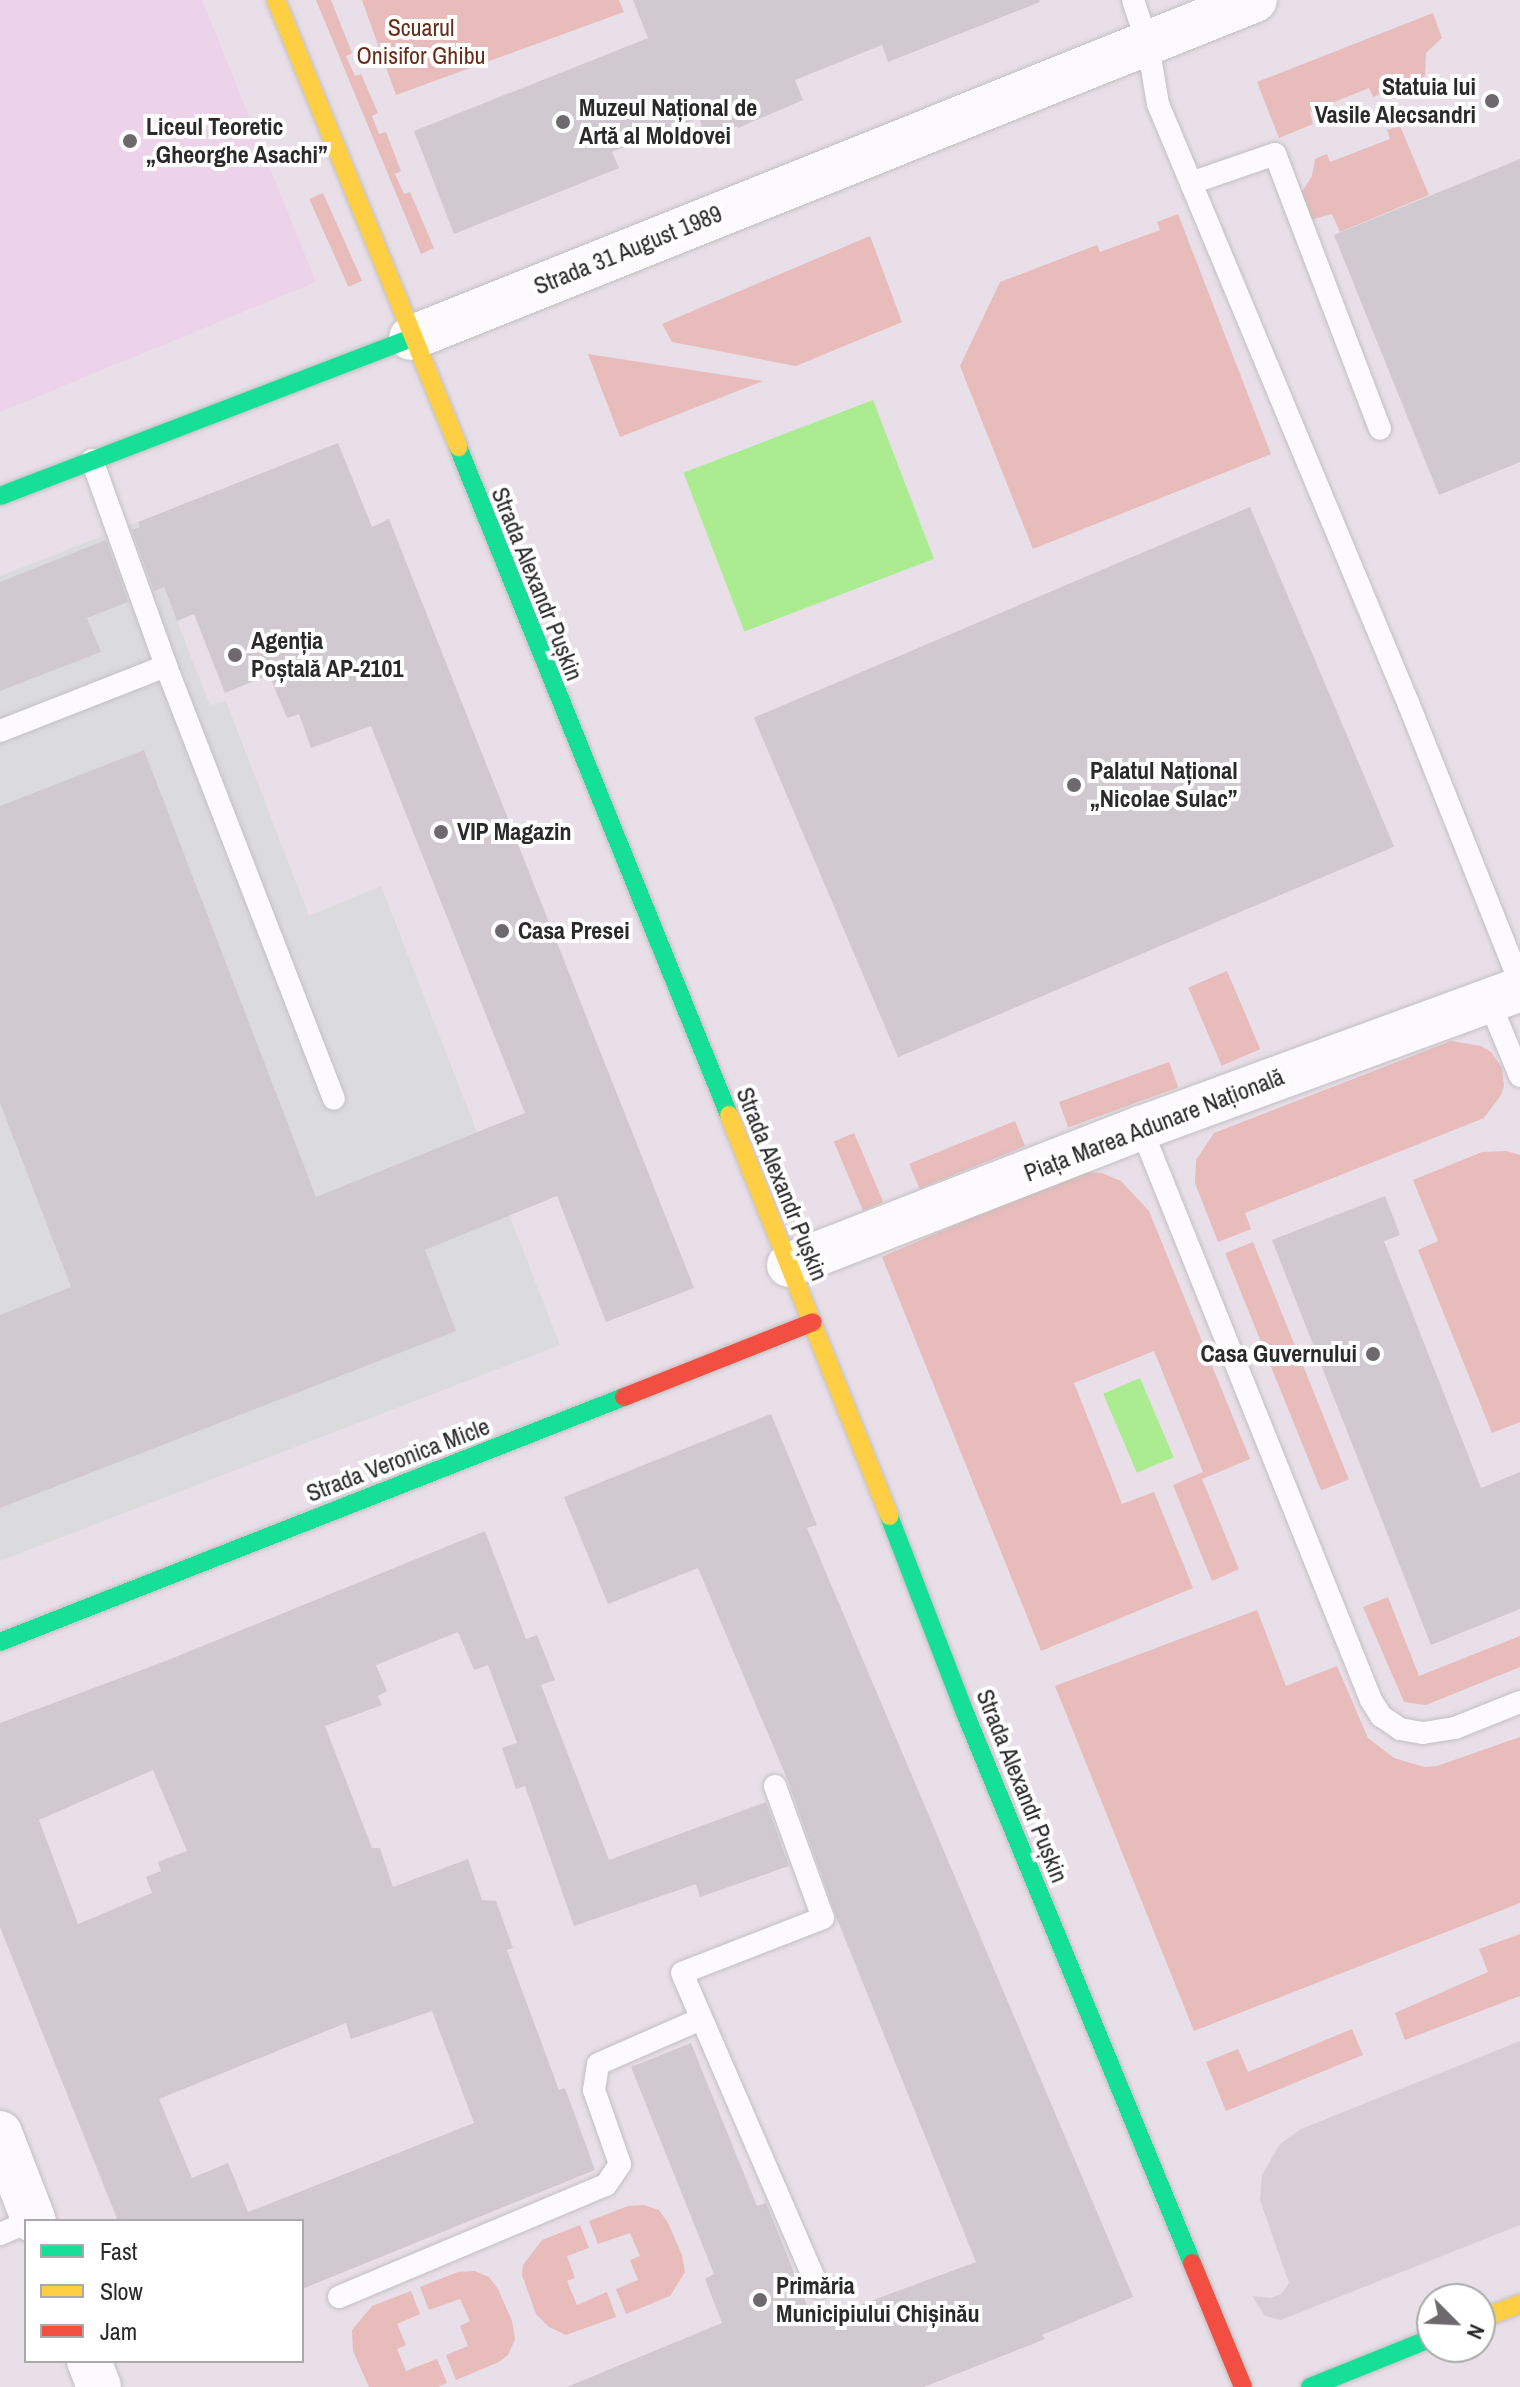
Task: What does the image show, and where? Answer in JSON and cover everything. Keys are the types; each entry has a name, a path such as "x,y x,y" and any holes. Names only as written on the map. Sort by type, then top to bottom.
{"main road":[{"name":"Strada Alexandr Pușkin","path":"276,0 813,1322 965,1713 1243,2387"},
{"name":"Strada 31 August 1989","path":"0,496 411,338"},
{"name":"Strada Veronica Micle","path":"0,1642 813,1322"},
{"path":"1496,2313 1520,2304"},
{"path":"1310,2387 1416,2344"}],"street":[{"name":"Strada 31 August 1989","path":"411,338 1255,0"},
{"name":"Piața Marea Adunare Națională","path":"789,1265 1141,1128 1510,991"},
{"path":"0,2133 32,2219"},
{"path":"90,2363 99,2387"}],"lane":[{"path":"1133,0 1148,45 1158,104 1510,991 1520,1076"},
{"path":"1191,183 1275,154 1380,429"},
{"path":"92,460 166,666 334,1099"},
{"path":"0,731 166,666"},
{"path":"1141,1128 1371,1700 1381,1716 1400,1729 1423,1733 1455,1728 1520,1702"},
{"path":"775,1786 823,1918 682,1973 818,2288"},
{"path":"339,2297 606,2185 620,2164 594,2090 598,2064 701,2019"},
{"path":"0,2234 24,2224"}],"shaded area":[{"name":"Liceul Teoretic „Gheorghe Asachi”","path":"0,0 202,0 316,282 0,412"},
{"path":"873,400 934,559 744,631 683,473"},
{"path":"138,522 210,705 226,701 309,916 381,886 560,1345 0,1561 0,576"},
{"path":"1140,1378 1174,1457 1137,1473 1103,1394"},
{"path":"1520,2041 1520,2225 1281,2320 1265,2316 1252,2296 1271,2298 1281,2294 1289,2283 1260,2200 1262,2175 1280,2144 1301,2129"}],"green space":[{"path":"316,0 331,0 352,53 346,56 355,76 361,74 378,113 372,116 379,134 386,132 401,171 395,174 404,194 410,192 434,248 421,254"},
{"name":"Scuarul Onisifor Ghibu","path":"362,0 619,0 624,12 396,95"},
{"path":"1433,13 1442,38 1426,53 1425,76 1373,97 1369,88 1310,112 1313,124 1279,138 1257,82"},
{"path":"1400,126 1429,195 1340,232 1332,214 1310,220 1300,195 1312,176 1315,159 1327,154 1330,162 1390,139 1387,130"},
{"path":"323,193 362,281 348,287 309,199"},
{"path":"1178,214 1271,454 1033,549 960,366 1000,282 1097,245 1100,252 1160,230 1157,222"},
{"path":"870,236 902,322 796,366 672,342 662,324"},
{"path":"588,354 763,381 620,437"},
{"path":"1227,971 1260,1049 1222,1066 1188,987"},
{"path":"1451,1041 1481,1046 1491,1052 1502,1068 1504,1086 1501,1095 1484,1118 1245,1213 1251,1229 1218,1242 1195,1183 1196,1160 1214,1133"},
{"path":"1169,1062 1178,1087 1068,1127 1059,1102"},
{"path":"1015,1121 1025,1146 919,1189 909,1164"},
{"path":"854,1133 883,1202 863,1211 834,1142"},
{"path":"1506,1151 1520,1155 1520,1422 1492,1433 1418,1250 1438,1241 1413,1180 1482,1152"},
{"path":"1085,1172 1102,1173 1121,1181 1149,1211 1250,1459 1202,1479 1239,1569 1212,1581 1173,1485 1203,1472 1154,1351 1074,1383 1122,1504 1154,1492 1193,1588 1041,1651 882,1257 1058,1180"},
{"path":"1253,1242 1349,1479 1321,1491 1225,1253"},
{"path":"1388,1597 1419,1676 1520,1636 1520,1667 1426,1705 1404,1702 1363,1607"},
{"path":"1257,1610 1286,1686 1337,1666 1368,1738 1394,1758 1424,1767 1437,1766 1520,1737 1520,1903 1194,2031 1055,1686"},
{"path":"1520,1934 1520,1996 1405,2040 1395,2013 1488,1972 1479,1949"},
{"path":"1352,2029 1363,2055 1226,2111 1206,2062 1238,2049 1248,2072"},
{"path":"644,2205 659,2210 668,2223 682,2255 685,2272 670,2296 626,2314 616,2289 638,2280 630,2260 640,2256 630,2233 598,2244 589,2221 628,2206"},
{"path":"580,2225 589,2248 567,2256 575,2278 567,2281 577,2305 607,2292 616,2317 566,2335 549,2327 536,2314 522,2275 523,2265 542,2240"},
{"path":"475,2271 489,2277 498,2289 512,2321 515,2339 508,2355 499,2362 456,2380 446,2355 468,2346 460,2326 470,2321 460,2299 429,2310 420,2287 458,2272"},
{"path":"411,2291 420,2314 397,2324 406,2345 397,2349 406,2371 437,2359 447,2383 438,2387 369,2387 353,2351 352,2330 372,2306"}],"building":[{"name":"Muzeul Național de Artă al Moldovei","path":"633,0 1040,2 888,62 882,45 795,80 803,100 706,138 699,118 612,152 619,168 454,234 414,131 648,38"},
{"path":"1520,159 1520,462 1439,495 1334,235"},
{"path":"338,443 372,527 389,519 694,1288 606,1322 557,1196 425,1250 456,1331 0,1508 0,1315 71,1287 0,1103 0,806 144,750 316,1197 525,1113 371,726 311,748 299,714 287,718 269,675 225,693 194,614 177,621 164,587 154,591 132,530 140,527 138,522"},
{"name":"Palatul Național „Nicolae Sulac”","path":"1250,507 1394,847 898,1057 754,718"},
{"path":"106,540 128,602 87,618 101,652 0,691 0,582"},
{"name":"Casa Guvernului","path":"1385,1196 1400,1235 1384,1241 1481,1488 1520,1472 1520,1609 1431,1645 1272,1240"},
{"path":"771,1414 817,1525 807,1528 1133,2297 1042,2335 1045,2339 924,2387 567,2387 722,2323 705,2279 714,2274 631,2067 691,2043 757,2206 766,2203 814,2322 976,2262 837,1919 788,1781 698,1568 608,1604 564,1497"},
{"path":"485,1531 526,1639 537,1635 555,1680 541,1685 609,1860 766,1802 789,1866 700,1897 696,1884 574,1926 525,1786 516,1789 502,1748 517,1743 488,1665 474,1670 458,1632 376,1665 387,1691 378,1696 382,1705 325,1726 372,1848 380,1848 393,1887 468,1859 482,1900 496,1901 513,1948 507,1950 559,2090 565,2088 595,2170 304,2288 304,2219 117,2219 0,1927 0,1723 163,1662","holes":["153,1770 187,1851 158,1862 161,1871 146,1877 152,1893 78,1924 39,1820","432,2011 474,2123 248,2212 228,2163 192,2178 159,2099 346,2023 351,2039"]}],"traffic: fast":[{"path":"0,496 411,338"},
{"path":"458,447 729,1115"},
{"path":"0,1642 624,1397"},
{"path":"889,1516 965,1713 1192,2263"},
{"path":"1310,2387 1416,2344"}],"traffic: slow":[{"path":"276,0 458,447"},
{"path":"729,1115 889,1516"},
{"path":"1496,2313 1520,2304"}],"traffic: jam":[{"path":"624,1397 813,1322"},
{"path":"1192,2263 1243,2387"}],"place":[{"name":"Statuia lui Vasile Alecsandri","path":"1492,101"},
{"name":"Muzeul Național de Artă al Moldovei","path":"563,122"},
{"name":"Liceul Teoretic „Gheorghe Asachi”","path":"130,141"},
{"name":"Agenția Poștală AP-2101","path":"235,655"},
{"name":"Palatul Național „Nicolae Sulac”","path":"1074,785"},
{"name":"VIP Magazin","path":"441,832"},
{"name":"Casa Presei","path":"502,931"},
{"name":"Casa Guvernului","path":"1373,1354"},
{"name":"Primăria Municipiului Chișinău","path":"760,2300"}]}
